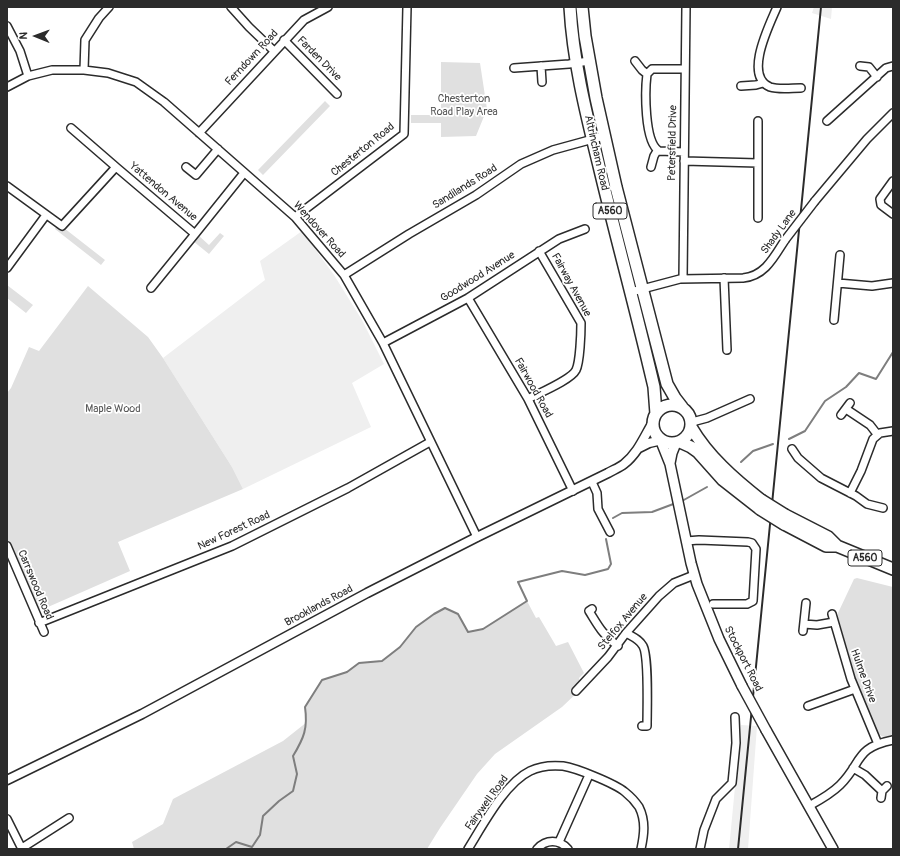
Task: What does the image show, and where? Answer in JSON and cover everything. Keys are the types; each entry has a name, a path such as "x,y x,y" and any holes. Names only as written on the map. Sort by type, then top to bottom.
{"highway":[{"name":"Altrincham Road","path":"570,7 576,63 592,139 654,387 654,418"},
{"name":"Altrincham Road","path":"582,7 589,61 604,136 642,289 667,384 674,398 682,407"},
{"path":"654,418 665,406 674,404 682,407"},
{"name":"A560","path":"682,407 687,412 699,440 722,467 760,504"},
{"name":"A560","path":"654,418 656,433 662,440 671,443 678,442 691,447 698,452 723,480 784,520 826,546 837,546 893,569"},
{"path":"678,442 689,434 691,424"}],"main road":[{"name":"Stockport Road","path":"662,440 662,444 670,464 694,575 716,633 742,686 832,849"},
{"name":"Stockport Road","path":"670,464 671,457 678,442"}],"street":[{"path":"84,70 85,40 99,18 109,7"},
{"path":"231,7 274,51"},
{"name":"Ferndown Road","path":"199,133 304,20 328,7"},
{"name":"Chesterton Road","path":"295,218 404,134 407,7"},
{"name":"Petersfield Drive","path":"683,278 686,7"},
{"path":"777,7 764,40 759,58 758,74 763,83 775,88 801,88"},
{"path":"7,26 20,51 28,76"},
{"name":"Farden Drive","path":"284,40 337,94"},
{"path":"514,68 589,61"},
{"path":"635,61 647,74"},
{"path":"541,66 542,82"},
{"path":"860,66 868,67 877,76"},
{"path":"827,121 886,68 893,66"},
{"path":"647,74 654,69 685,69"},
{"name":"Wendover Road","path":"7,87 28,76 52,70 84,70 108,73 136,82 164,102 295,218 344,275 383,343 477,537"},
{"path":"647,74 646,118 652,142 657,151 651,167"},
{"path":"742,86 756,86 763,83"},
{"name":"Shady Lane","path":"631,292 683,278 749,278 759,273 768,265 815,201 862,145 893,112"},
{"path":"758,121 758,218"},
{"path":"71,128 116,167"},
{"name":"Sandilands Road","path":"344,275 409,234 476,196 522,164 553,150 604,136"},
{"path":"186,167 196,175 218,149"},
{"path":"657,151 684,152"},
{"path":"684,161 758,163"},
{"name":"Yattendon Avenue","path":"7,186 62,226 116,167 195,234 244,173"},
{"path":"893,181 880,199 881,205 884,209 893,214"},
{"path":"7,267 46,214"},
{"name":"Goodwood Avenue","path":"383,343 468,298 559,239 585,230"},
{"path":"151,288 195,234"},
{"name":"Fairway Avenue","path":"528,399 567,379 576,370 581,336 581,323 540,251"},
{"path":"834,320 838,309 840,255"},
{"path":"724,278 726,350"},
{"path":"838,283 872,286 893,284"},
{"name":"Fairwood Road","path":"468,298 528,399 573,491"},
{"path":"691,424 750,399"},
{"path":"846,409 870,424 878,434"},
{"name":"Brooklands Road","path":"7,780 142,714 367,593 477,537 592,482 624,464 639,448 654,418"},
{"path":"850,493 861,471 871,442 878,434 884,431 893,431"},
{"name":"Brooklands Road","path":"639,448 649,443 662,440"},
{"name":"New Forest Road","path":"40,623 232,546 348,488 430,442"},
{"path":"792,449 795,461 821,478 869,505 883,508"},
{"path":"592,482 597,493 598,509 610,532"},
{"path":"686,541 699,540 748,542 752,543 756,549 752,601 746,604 714,604"},
{"name":"Carrswood Road","path":"7,546 44,632"},
{"name":"Stelfox Avenue","path":"576,692 618,646 626,633 653,602 667,589 680,580 694,575"},
{"path":"806,603 803,627 834,622"},
{"path":"592,609 589,611 598,627 605,636 618,646"},
{"name":"Hulme Drive","path":"832,614 849,674 878,744"},
{"path":"626,633 639,640 645,649 647,726 642,726"},
{"path":"807,706 855,689"},
{"path":"700,849 704,830 717,797 730,787 732,783 736,744 732,722"},
{"path":"809,806 837,788 865,752 878,744 893,740"},
{"name":"Fairywell Road","path":"468,849 507,791 524,775 537,768 553,766 572,768 622,790 636,804 641,812 644,828 641,849"},
{"path":"853,768 865,775 883,792"},
{"path":"558,842 589,775"},
{"path":"7,819 22,848 69,818"},
{"path":"537,849 545,842 553,841 563,844 568,849"}],"shaded area":[{"path":"814,7 832,7 831,19 812,13"},
{"path":"302,231 334,275 362,320 384,364 352,383 371,427 243,489 232,467 163,358 265,280 260,261"},
{"path":"741,725 757,726 748,849 729,849"}],"green space":[{"name":"Chesterton Road Play Area","path":"441,62 480,63 487,109 476,136 441,137 441,123 411,123 411,115 441,115"},
{"path":"325,101 330,106 263,175 258,170"},
{"path":"56,227 62,231 64,228 105,260 101,265 55,229"},
{"path":"220,233 224,236 209,254 193,241 198,235 209,245"},
{"path":"7,285 33,305 26,313 7,298"},
{"name":"Maple Wood","path":"88,286 148,337 163,358 232,467 243,489 118,542 130,571 48,607 37,610 34,606 7,539 7,393 11,388 29,347 39,351"},
{"path":"857,578 893,587 893,735 883,737 878,733 855,678 838,617 838,613 854,579"},
{"path":"527,601 536,618 539,617 556,646 568,642 584,673 579,678 581,689 562,707 495,754 477,774 427,849 134,849 132,842 163,824 173,799 283,741 307,722 305,707 322,680 347,672 359,663 382,661 400,647 416,627 445,608 458,614 469,632 483,629"}],"waterway":[{"path":"789,439 805,431 825,401 846,387 859,373 876,379 893,352"},
{"path":"741,462 753,451 773,444"},
{"path":"682,501 707,487"},
{"path":"613,518 622,513 652,512 676,503"},
{"path":"226,849 236,842 252,847 260,835 263,816 279,801 293,791 297,774 293,756 304,733 306,721 305,707 322,680 347,672 359,663 382,661 400,647 416,627 445,608 458,614 468,632 483,629 527,601 518,582 562,571 585,575 608,569 611,564 606,539"}],"railway":[{"path":"738,849 821,7"}]}
